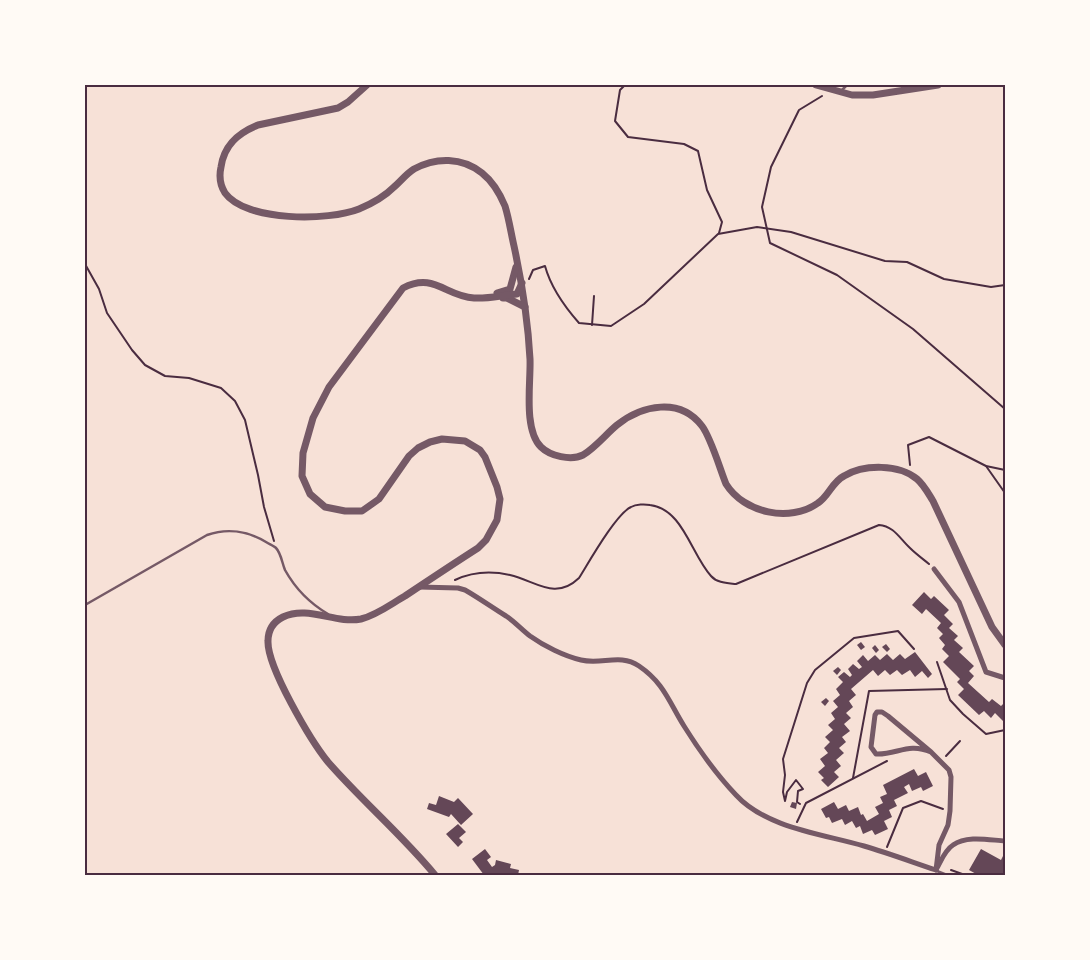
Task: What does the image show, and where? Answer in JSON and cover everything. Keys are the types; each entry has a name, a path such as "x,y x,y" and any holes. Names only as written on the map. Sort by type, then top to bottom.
{"street":[{"path":"367,85 348,102 338,108 258,125 246,130 238,136 224,154 220,172 220,182 223,190 230,198 247,208 277,216 316,217 351,212 361,208 385,194 416,169 429,163 457,160 482,172 500,195 505,207 517,260 525,307 530,358 531,431 538,443 556,456 571,457 584,454 618,424 644,410 664,406 677,408 688,413 704,428 726,484 732,493 742,501 767,513 798,512 809,508 818,503 844,475 858,470 887,468 911,475 924,487 933,501 992,627 1005,646"},
{"path":"816,85 852,95 873,95 938,85"},
{"path":"487,296 510,289 517,260"},
{"path":"432,874 334,768 311,737 280,681 269,654 269,631 275,622 293,614 306,613 349,620 374,614 419,587 478,548 486,540 497,520 500,499 485,457 480,450 466,441 442,439 418,448 409,456 379,499 362,511 345,511 325,507 310,494 302,476 303,453 313,418 329,386 403,288 421,282 431,283 460,295 475,298 517,294 522,286"},
{"path":"487,296 507,298 525,307"},
{"path":"934,569 959,602 986,672 1005,678"},
{"path":"419,587 458,588 465,590 506,616 531,637 570,657 594,661 622,659 632,661 661,686 699,749 738,798 761,814 795,827 864,846 936,870"},
{"path":"931,752 924,748 906,748 876,754 870,747 877,712 882,712 888,716 931,752 948,769 952,783 950,812 948,825 939,845 936,870"},
{"path":"936,870 952,845 970,839 1005,841"}],"lane":[{"path":"839,92 847,85"},
{"path":"85,605 207,535 216,532 239,531 259,538 276,548 287,572 297,587 310,600 331,616 349,620"},
{"path":"936,870 947,875"}],"path":[{"path":"522,286 533,270 545,266 548,278 564,306 579,323 610,326 644,304 718,234 722,222 707,190 698,151 684,144 628,137 615,121 620,90 625,85"},
{"path":"831,90 799,110 772,167 762,207 770,243 837,275 913,329 1005,409"},
{"path":"718,234 757,227 791,232 885,261 907,262 944,279 991,287 1005,285"},
{"path":"85,264 99,288 108,313 132,350 145,366 165,376 189,378 221,388 235,401 245,420 264,507 276,548"},
{"path":"592,324 594,296"},
{"path":"911,475 908,445 929,437 986,466 1005,470"},
{"path":"986,466 1005,493"},
{"path":"455,580 464,576 488,572 510,576 547,588 562,589 571,585 579,578 621,515 632,506 645,504 659,506 676,519 711,576 722,583 736,584 879,524 886,525 892,529 934,569"},
{"path":"800,804 797,802 798,791 803,789 796,780 787,792 785,801 783,792 785,774 783,759 807,683 815,670 854,638 898,631 914,649"},
{"path":"937,662 950,700 963,714 986,734 1005,730"},
{"path":"853,778 869,691 947,689"},
{"path":"948,769 950,766 943,758 960,741"},
{"path":"795,827 806,803 890,760"},
{"path":"886,848 903,808 921,801 950,812"}],"building":[{"path":"924,592 931,599 934,596 949,610 944,615 953,624 949,628 958,636 954,640 963,648 959,652 974,666 969,671 974,676 968,683 989,702 992,699 1001,706 1005,704 1005,719 1003,721 995,713 991,718 984,711 979,715 958,695 964,689 957,682 960,679 943,662 949,656 942,649 945,645 939,638 943,634 937,628 941,623 926,609 922,614 912,605"},
{"path":"861,642 865,647 861,650 857,645"},
{"path":"886,644 890,649 887,652 882,647"},
{"path":"875,645 879,650 876,653 872,648"},
{"path":"915,652 932,674 928,678 922,671 915,677 910,670 902,675 897,670 890,675 885,670 878,676 873,670 851,689 856,695 849,701 853,707 846,713 851,718 844,724 850,731 842,737 846,742 839,748 844,753 836,760 841,766 834,772 839,777 828,787 821,780 824,778 818,772 825,766 820,759 828,753 824,748 830,742 825,737 833,730 828,725 835,719 831,713 838,707 833,701 840,695 836,689 843,682 838,677 844,672 850,677 852,675 848,669 853,664 859,669 862,667 857,661 863,655 868,661 875,655 880,660 887,654 893,660 900,654 905,659"},
{"path":"838,667 841,670 837,675 833,671"},
{"path":"826,698 829,701 825,706 821,702"},
{"path":"914,769 918,776 926,772 933,786 923,791 921,787 912,791 909,784 904,787 908,793 894,800 897,806 889,810 892,817 884,821 888,829 875,835 872,830 863,834 860,826 856,828 852,821 845,825 842,819 832,823 829,817 826,818 821,809 834,802 838,809 846,805 849,811 858,807 861,815 863,814 867,821 879,814 875,807 883,803 880,797 887,794 883,785"},
{"path":"439,796 454,802 458,798 473,814 461,825 451,814 449,817 427,809 429,803 436,805"},
{"path":"792,802 797,803 796,809 790,807"},
{"path":"458,824 466,832 459,838 463,842 458,847 446,834"},
{"path":"485,849 491,857 487,860 492,867 495,865 496,860 511,864 510,868 519,870 518,875 484,875 472,859"},
{"path":"981,849 1001,860 1003,856 1005,857 1005,875 978,875 969,870"}]}
